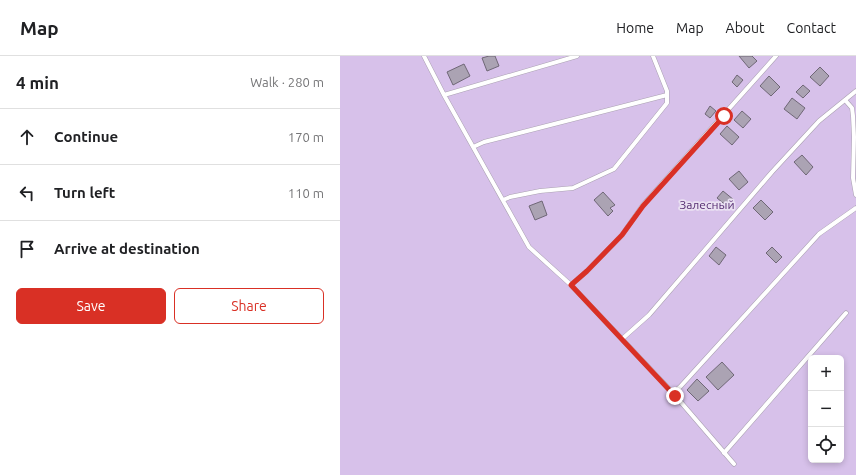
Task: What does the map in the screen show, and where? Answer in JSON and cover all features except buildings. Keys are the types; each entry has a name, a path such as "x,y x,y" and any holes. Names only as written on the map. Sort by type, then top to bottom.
{"lane":[{"path":"424,56 444,95 529,247 571,285 673,393 734,464"},
{"path":"444,95 577,56"},
{"path":"502,200 540,191 573,188 614,169 667,103 667,91 653,56"},
{"path":"571,285 587,271 622,235 643,206 776,56"},
{"path":"622,340 649,315 772,172 819,121 856,92"},
{"path":"473,147 484,142 667,96"},
{"path":"845,100 852,108 853,116 853,178 856,195"},
{"path":"673,393 819,234 856,208"},
{"path":"724,453 846,313"}],"green space":[{"name":"Залесный","path":"340,56 856,56 856,475 340,475"}],"route":[{"path":"675,396 571,285 587,271 622,235 643,206 724,116"}]}
